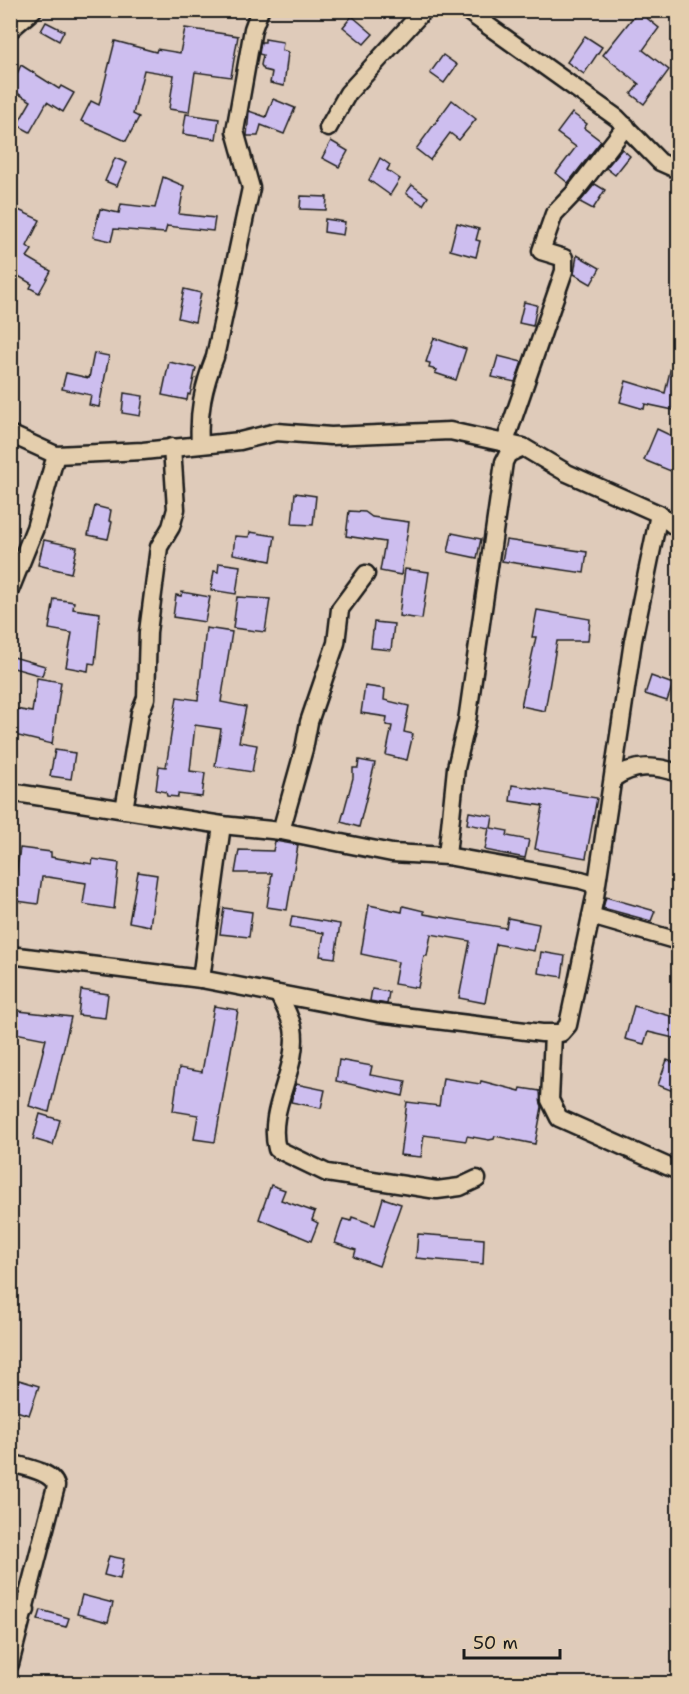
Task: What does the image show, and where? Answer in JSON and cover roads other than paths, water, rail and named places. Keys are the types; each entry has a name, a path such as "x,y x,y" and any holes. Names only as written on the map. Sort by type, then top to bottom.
{"street":[{"path":"10,30 33,10"},
{"path":"200,444 198,415 204,384 215,357 251,188 235,131 253,29 260,10"},
{"path":"328,128 348,93 424,10"},
{"path":"466,10 562,77 626,126 660,162 678,170"},
{"path":"505,442 564,271 564,258 541,251 554,214 574,193 626,126"},
{"path":"10,434 56,455 143,451 240,441 290,431 331,436 450,431 523,447 567,473 659,514 678,529"},
{"path":"124,810 140,713 146,698 148,632 159,547 171,527 176,509 172,447"},
{"path":"447,856 456,768 467,721 504,462 508,454 523,447"},
{"path":"10,590 35,528 56,455"},
{"path":"10,955 201,979 378,1013 553,1034 561,1033 568,1025 591,916 614,778 633,641 659,514"},
{"path":"281,831 304,749 309,722 336,644 340,609 366,574"},
{"path":"614,778 627,768 641,766 678,773"},
{"path":"10,792 222,825 281,831 392,853 447,856 581,880 591,883 595,888"},
{"path":"201,979 222,825"},
{"path":"591,916 678,941"},
{"path":"278,994 291,1023 293,1050 275,1126 277,1149 327,1173 436,1190 460,1187 477,1179"},
{"path":"553,1034 549,1100 560,1118 678,1171"},
{"path":"10,1463 46,1474 57,1486 18,1608 10,1664"}]}
